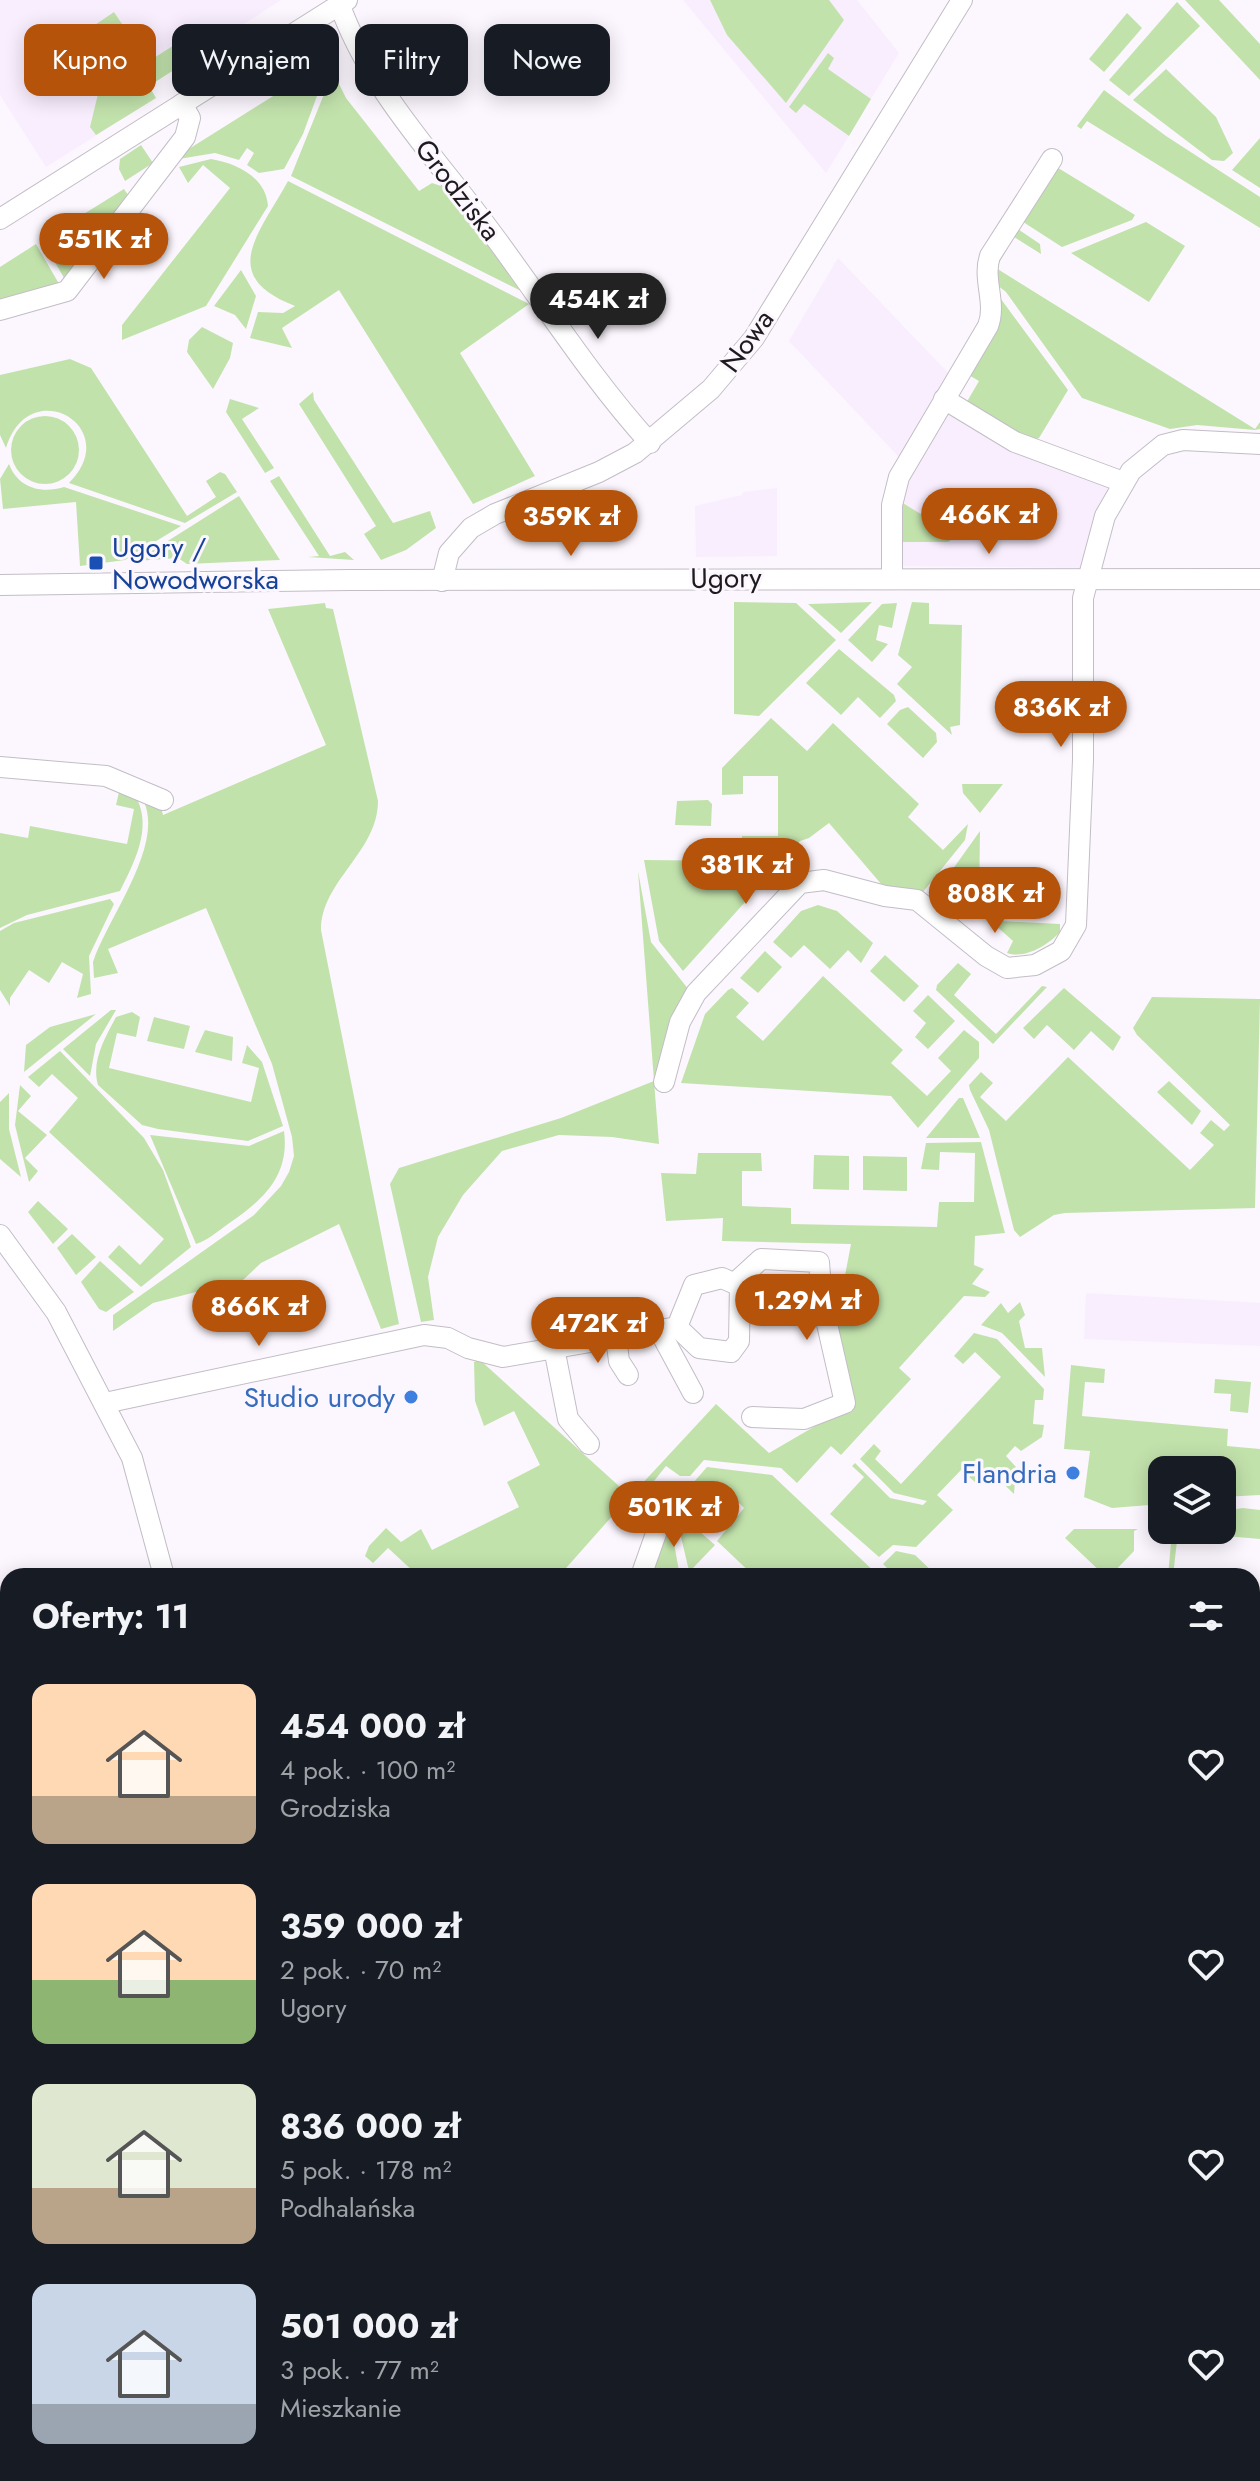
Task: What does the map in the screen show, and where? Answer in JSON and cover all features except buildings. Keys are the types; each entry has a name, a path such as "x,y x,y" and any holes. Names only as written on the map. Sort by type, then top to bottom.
{"street":[{"name":"Nowa","path":"442,581 442,569 449,553 481,521 599,472 650,443 711,389 742,354 962,0"},
{"name":"Grodziska","path":"342,2 347,28 370,71 650,443"},
{"path":"0,219 342,2"},
{"path":"0,310 67,291 185,137 190,118 182,104"},
{"path":"892,578 893,495 907,462 991,319 987,269 990,256 1052,159"},
{"path":"944,399 1015,442 1123,482"},
{"path":"664,1082 680,1022 691,999 800,883 834,882 885,896 917,900 986,956 1007,968 1045,962 1067,944 1076,925 1079,879 1086,578 1105,516 1123,482 1145,456 1169,443 1260,444"},
{"name":"Ugory","path":"0,585 892,578 1260,579"},
{"path":"0,767 106,776 163,800"},
{"path":"0,1235 56,1312 132,1458 162,1568"},
{"path":"736,1282 761,1259 819,1262 822,1302 845,1403 804,1419 752,1417"},
{"path":"105,1403 424,1335 448,1338 468,1348 503,1357 668,1328 699,1348 731,1352 739,1341 742,1290 736,1282 710,1278 694,1285 668,1328"},
{"path":"668,1328 693,1393"},
{"path":"616,1337 619,1361 628,1375"},
{"path":"554,1348 568,1419 589,1444"},
{"path":"644,1568 665,1508"}],"shaded area":[{"path":"0,0 281,0 244,24 172,24 172,71 156,81 156,24 24,24 24,96 156,98 46,167 0,95"},
{"path":"683,0 857,0 899,53 871,99 827,69 804,103 849,136 826,173"},
{"path":"838,258 950,375 900,458 789,341"},
{"path":"944,399 1123,482 1089,568 892,566 892,505"},
{"path":"777,488 777,556 696,557 695,506 742,495 743,492"},
{"path":"1086,1293 1260,1303 1260,1346 1084,1339"}],"green space":[{"path":"710,0 829,0 844,20 786,103 727,35"},
{"path":"1185,0 1219,0 1260,44 1260,80"},
{"path":"1177,2 1200,26 1129,96 1109,80"},
{"path":"114,12 122,24 96,24"},
{"path":"1127,13 1142,28 1104,72 1089,59"},
{"path":"172,46 172,71 156,81 156,57"},
{"path":"828,53 834,58 828,69 871,99 849,136 804,104 796,113 789,107"},
{"path":"1166,69 1216,117 1233,153 1224,161 1212,160 1133,100"},
{"path":"339,84 346,98 419,191 432,183 444,187 523,292 291,176 323,96 339,96"},
{"path":"1104,90 1166,136 1260,197 1260,228 1087,121 1081,129 1077,126"},
{"path":"98,96 156,98 96,135 90,127"},
{"path":"273,96 317,96 303,134 284,169 259,173 247,165 254,153 247,148 239,160 215,153 179,159 184,152"},
{"path":"1260,138 1260,188 1232,170"},
{"path":"141,145 153,163 125,181 119,169 120,159"},
{"path":"211,159 239,168 256,179 268,206 206,306 122,340 122,325 230,188 203,165 188,183 179,167"},
{"path":"1055,166 1135,215 1132,220 1062,247 1020,220"},
{"path":"288,181 529,304 460,353 535,476 473,504 339,290 282,328 292,348 250,338 258,312 283,313 295,306 271,294 257,281 251,267 251,252 257,236"},
{"path":"124,189 132,201 67,283 42,240"},
{"path":"1146,222 1185,246 1149,302 1071,253"},
{"path":"1015,227 1040,244 1041,254 1014,237 996,268 1255,429 1260,422 1260,429 1255,430 1197,425 1170,429 1082,398 1006,292 997,285 995,259"},
{"path":"36,244 62,289 0,302 0,267"},
{"path":"241,270 256,296 246,329 235,315 214,306"},
{"path":"998,295 1068,390 1039,438 1032,441 965,405 979,381 967,374"},
{"path":"202,327 233,343 230,358 213,389 187,352 189,340"},
{"path":"70,359 91,368 187,516 216,497 206,481 220,472 225,474 237,492 185,523 69,483 83,462 86,443 80,427 67,416 51,411 33,414 18,425 6,448 0,435 0,375"},
{"path":"313,392 314,400 393,523 430,511 436,528 406,550 381,560 364,534 376,526 299,404"},
{"path":"230,399 259,408 242,419 274,468 265,473 226,412"},
{"path":"45,416 69,426 79,450 69,474 45,484 21,474 11,450 21,426"},
{"path":"9,464 18,479 31,487 47,490 64,487 181,526 125,560 80,566 76,502 3,509 0,479"},
{"path":"279,476 330,556 345,552 354,560 308,557 319,556 270,481"},
{"path":"239,496 280,560 187,564 178,558 136,561"},
{"path":"901,502 955,537 948,542 900,542"},
{"path":"734,602 796,603 836,640 759,716 734,714"},
{"path":"872,602 841,633 808,604"},
{"path":"912,602 929,603 929,624 962,625 960,725 950,727 952,735 897,684 912,667 898,655"},
{"path":"325,603 326,608 333,609 378,801 376,819 369,836 330,896 323,912 321,930 399,1324 381,1329 339,1224 261,1263 243,1280 153,1303 113,1331 113,1315 254,1215 281,1186 294,1156 292,1137 272,1064 206,908 108,949 118,973 94,978 93,962 140,861 148,820 144,802 162,811 163,815 326,745 268,609"},
{"path":"897,603 892,628 879,625 876,640 888,644 872,662 848,640 882,604"},
{"path":"839,649 894,695 896,701 880,718 858,697 841,715 806,683"},
{"path":"908,707 936,733 937,742 923,758 887,724 900,710"},
{"path":"771,718 807,751 833,723 919,804 908,817 943,850 968,824 965,840 923,892 882,885 829,823 800,841 683,971 659,941 644,860 741,861 742,836 778,836 778,776 743,776 743,794 722,795 722,768"},
{"path":"962,784 1003,784 980,813 963,793"},
{"path":"119,792 137,799 143,822 139,846 120,891 27,915 0,928 0,833 28,838 30,826 127,844 134,809 116,805"},
{"path":"708,800 712,804 711,826 675,825 677,801"},
{"path":"980,831 979,904 1000,921 1060,924 1060,932 1035,950 1021,954 1007,953 1013,941 945,880"},
{"path":"638,871 651,942 689,990 654,1081"},
{"path":"110,899 114,904 89,956 91,994 77,998 83,974 62,962 49,983 29,970 10,998 10,1006 0,990 0,931 14,923"},
{"path":"818,905 837,911 873,943 861,963 848,950 830,969 804,945 791,958 773,942 801,911"},
{"path":"765,951 782,967 758,993 740,978"},
{"path":"885,955 919,986 904,1002 870,971"},
{"path":"958,963 971,974 954,995 996,1034 1042,986 1047,987 993,1044 936,990"},
{"path":"823,976 903,1050 891,1063 927,1096 951,1071 938,1058 964,1030 979,1042 979,1058 918,1128 891,1096 681,1083 705,1014 728,990 732,988 749,1003 736,1017 763,1041"},
{"path":"1064,988 1121,1037 1113,1051 1091,1031 1074,1050 1047,1025 1034,1039 1023,1028"},
{"path":"928,995 955,1021 928,1049 915,1037 926,1023 913,1011"},
{"path":"1152,997 1260,999 1255,1208 1065,1213 1054,1215 1020,1237 1014,1230 989,1130 970,1090 969,1085 981,1072 993,1083 980,1097 1006,1121 1068,1057 1190,1170 1214,1145 1200,1133 1211,1120 1224,1131 1230,1125 1137,1035 1133,1028"},
{"path":"111,1010 116,1010 96,1044 90,1076 63,1049"},
{"path":"132,1012 140,1017 136,1037 117,1033 109,1068 251,1102 259,1068 242,1063 247,1045 262,1062 283,1126 248,1141 142,1125 98,1085 96,1076 100,1050 116,1017"},
{"path":"96,1014 24,1072 26,1045 50,1027"},
{"path":"154,1017 190,1026 184,1049 147,1041"},
{"path":"205,1030 233,1037 232,1061 195,1052"},
{"path":"60,1051 144,1138 163,1170 191,1247 141,1287 108,1257 119,1245 140,1265 164,1239 49,1132 78,1098 52,1074 39,1087 28,1077"},
{"path":"654,1081 659,1144 612,1137 559,1135 502,1151 463,1195 438,1237 428,1277 434,1320 421,1322 390,1184 399,1168 561,1118"},
{"path":"1169,1081 1201,1111 1192,1125 1157,1092"},
{"path":"20,1085 31,1096 18,1111 47,1135 25,1158 38,1171 29,1182 15,1125"},
{"path":"9,1093 9,1129 21,1177 0,1159 0,1102"},
{"path":"959,1098 963,1098 980,1138 926,1138"},
{"path":"284,1131 283,1161 263,1196 241,1215 196,1244 150,1135 249,1146"},
{"path":"981,1142 1005,1233 975,1236 974,1265 984,1269 972,1284 990,1292 985,1297 964,1296 899,1368 911,1379 841,1455 831,1446 797,1483 781,1468 704,1460 690,1476 680,1476 666,1466 650,1486 666,1497 661,1502 641,1494 639,1487 716,1404 769,1453 853,1404 835,1328 851,1244 722,1241 723,1218 666,1221 661,1173 696,1174 698,1153 761,1153 762,1171 742,1171 742,1206 791,1208 791,1224 937,1227 939,1202 974,1202 975,1153 940,1152 939,1170 921,1169 926,1143"},
{"path":"814,1155 849,1156 849,1190 813,1189"},
{"path":"863,1156 907,1157 907,1191 863,1190"},
{"path":"38,1201 68,1229 53,1244 28,1212"},
{"path":"72,1234 96,1257 76,1275 57,1248"},
{"path":"100,1261 134,1292 106,1312 99,1309 81,1282"},
{"path":"1020,1302 1025,1315 1019,1321 1025,1348 1042,1348 1045,1377 1002,1333 981,1325 1001,1303 1008,1313"},
{"path":"974,1333 997,1339 1044,1389 1043,1400 1035,1400 1033,1424 1044,1425 1042,1437 1021,1451 1015,1446 1006,1456 1016,1467 1014,1494 988,1469 975,1482 961,1470 937,1495 953,1510 916,1547 893,1545 879,1557 830,1514 864,1477 852,1466 855,1463 890,1498 923,1505 927,1501 894,1493 860,1459 874,1444 881,1451 875,1459 901,1484 1001,1377 975,1352 963,1364 954,1356"},
{"path":"480,1360 630,1496 566,1568 410,1568 388,1548 373,1563 365,1556 369,1546 386,1528 401,1542 421,1529 432,1550 519,1507 507,1482 540,1465 514,1411 484,1426 475,1401 474,1362"},
{"path":"1071,1365 1105,1369 1104,1383 1085,1382 1082,1416 1228,1429 1227,1446 1260,1449 1260,1495 1236,1496 1236,1456 1148,1456 1148,1505 1112,1508 1084,1497 1090,1451 1064,1449"},
{"path":"1215,1379 1251,1382 1248,1413 1230,1411 1231,1394 1214,1393"},
{"path":"707,1467 772,1475 871,1568 746,1568 717,1541 744,1508 719,1483 707,1495 693,1483"},
{"path":"686,1494 698,1505 685,1519 715,1545 693,1568 688,1568 676,1516 671,1510"},
{"path":"1236,1509 1260,1510 1260,1539 1236,1537"},
{"path":"670,1522 679,1568 654,1568"},
{"path":"1074,1529 1138,1529 1134,1531 1134,1551 1118,1568 1097,1568 1065,1538"},
{"path":"1171,1544 1177,1544 1174,1568 1169,1568"},
{"path":"896,1551 915,1555 929,1568 887,1568 883,1564"}],"place":[{"name":"Ugory / Nowodworska","path":"96,563"},
{"name":"Studio urody","path":"411,1397"},
{"name":"Flandria","path":"1073,1473"}]}
